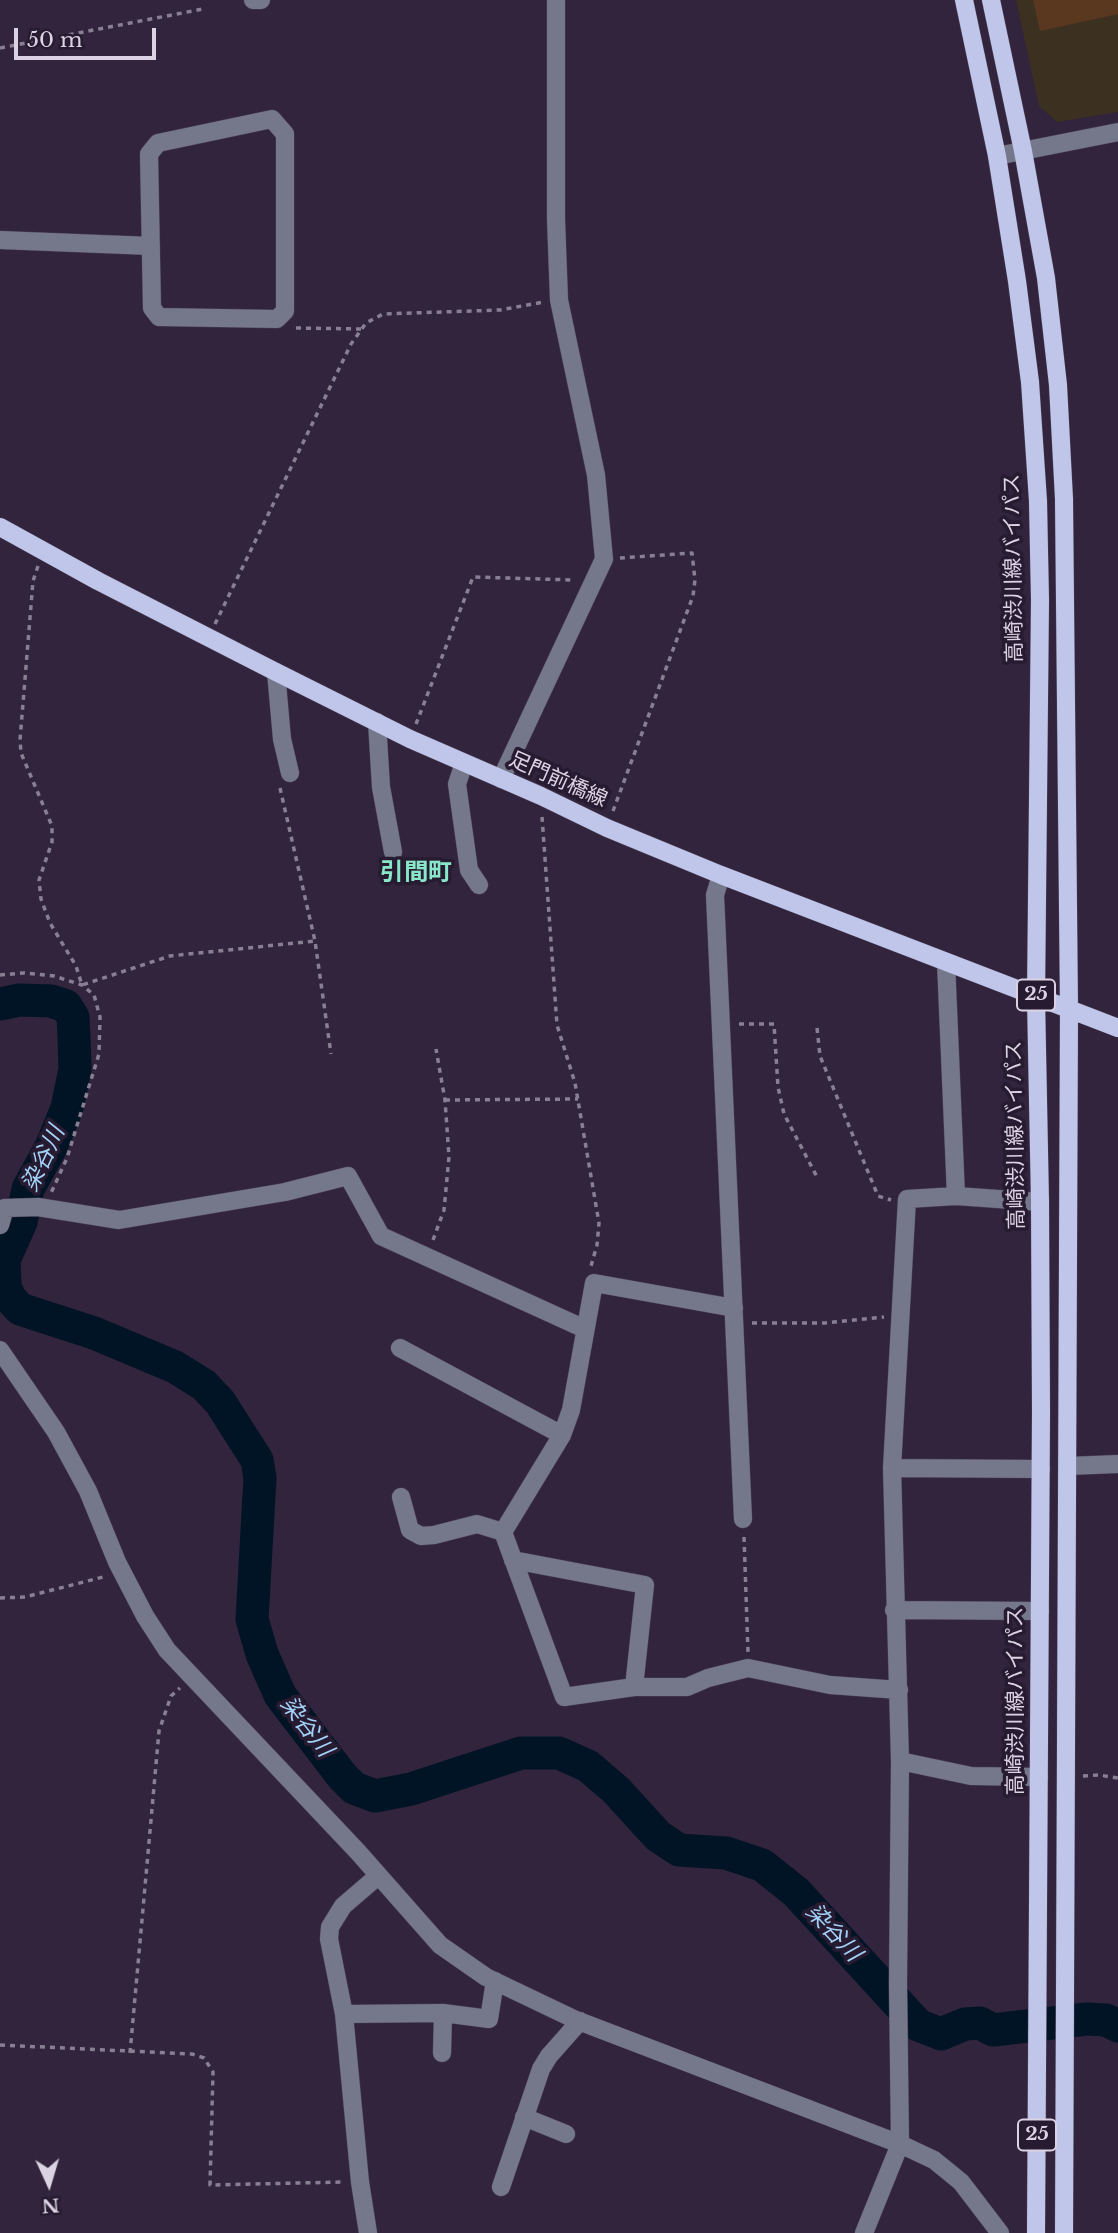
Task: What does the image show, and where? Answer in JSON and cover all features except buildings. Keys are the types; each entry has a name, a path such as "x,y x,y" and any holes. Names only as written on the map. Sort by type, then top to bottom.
{"main road":[{"name":"高崎渋川線バイパス","path":"964,0 997,156 1017,281 1030,382 1038,501 1040,600 1036,998 1041,1469 1036,2233"},
{"name":"25","path":"992,0 1046,278 1059,410 1064,499 1069,1009 1064,2233"},
{"name":"足門前橋線","path":"0,527 410,739 607,828 721,875 1118,1028"}],"street":[{"path":"253,0 261,0"},
{"path":"500,779 604,559 596,475 559,300 556,219 556,0"},
{"path":"272,119 285,134 285,311 277,319 159,317 152,308 151,246 149,154 158,143 272,119"},
{"path":"997,156 1118,132"},
{"path":"0,240 151,246"},
{"path":"276,672 284,775"},
{"path":"377,722 381,787 393,852"},
{"path":"464,763 457,784 470,870 479,885"},
{"path":"721,875 715,895 743,1518"},
{"path":"946,961 956,1196"},
{"path":"0,1225 5,1208 38,1207 120,1220 285,1192 348,1176 382,1236 585,1329"},
{"path":"864,2233 900,2144 900,1761 892,1468 907,1199 956,1196 1040,1202"},
{"path":"503,1532 562,1435 571,1410 593,1283 735,1315"},
{"path":"400,1348 562,1435"},
{"path":"0,1350 56,1432 88,1491 122,1572 167,1650 440,1945 466,1965 495,1981 580,2021 900,2144 934,2160 961,2182 1000,2233"},
{"path":"1068,1466 1118,1464"},
{"path":"892,1468 1041,1469"},
{"path":"401,1497 410,1531 421,1536 477,1524 503,1532"},
{"path":"503,1532 564,1697 634,1687 687,1686 748,1668 830,1685 899,1690"},
{"path":"513,1560 645,1585 634,1687"},
{"path":"894,1610 1040,1611"},
{"path":"900,1761 971,1776 1039,1777"},
{"path":"368,2233 360,2182 344,2014 329,1939 330,1927 343,1906 378,1876"},
{"path":"344,2014 443,2013 489,2019 495,1981"},
{"path":"442,2053 443,2013"},
{"path":"501,2187 541,2069 580,2021"},
{"path":"524,2117 566,2134"}],"path":[{"path":"0,48 203,9"},
{"path":"209,637 351,344 366,323 383,314 500,310 559,300"},
{"path":"296,328 362,329"},
{"path":"42,551 33,581 21,753 52,826 52,842 39,880 41,899 50,923 76,966 82,985"},
{"path":"604,559 692,553 695,580 693,596 607,828"},
{"path":"410,739 473,577 594,581"},
{"path":"284,775 315,941 331,1054"},
{"path":"541,796 557,1025 578,1099 599,1223 597,1245 588,1276 593,1283"},
{"path":"82,985 170,956 315,941"},
{"path":"0,975 24,973 54,976 82,985 94,995 100,1017 99,1054 67,1158 52,1192 38,1207"},
{"path":"721,1024 774,1024 778,1087 784,1114 817,1177"},
{"path":"817,1028 820,1056 878,1196 886,1200 907,1199"},
{"path":"428,1257 444,1209 449,1157 445,1100 436,1049"},
{"path":"445,1100 578,1099"},
{"path":"735,1315 825,1323 900,1315"},
{"path":"743,1518 748,1668"},
{"path":"0,1598 25,1597 122,1572"},
{"path":"130,2053 159,1731 171,1696 192,1677"},
{"path":"1066,1777 1099,1775 1118,1778"},
{"path":"0,2045 192,2054 204,2058 213,2072 210,2185 360,2182"}],"shaded area":[{"path":"1016,0 1118,0 1118,112 1057,122 1039,106"}],"waterway":[{"name":"染谷川","path":"0,1004 19,1000 51,1001 66,1006 73,1017 74,1036 75,1069 67,1108 51,1147 28,1189 21,1222 4,1260 5,1286 10,1298 20,1309 94,1333 175,1367 204,1385 220,1402 257,1460 260,1478 252,1619 262,1654 280,1695 354,1788 375,1796 411,1789 521,1753 559,1753 588,1766 616,1790 658,1836 679,1850 726,1853 762,1865 796,1892 918,2025 941,2034 965,2024 980,2023 993,2030 1087,2019 1106,2020 1118,2026"}],"district":[{"name":"引間町","path":"416,873"}]}
